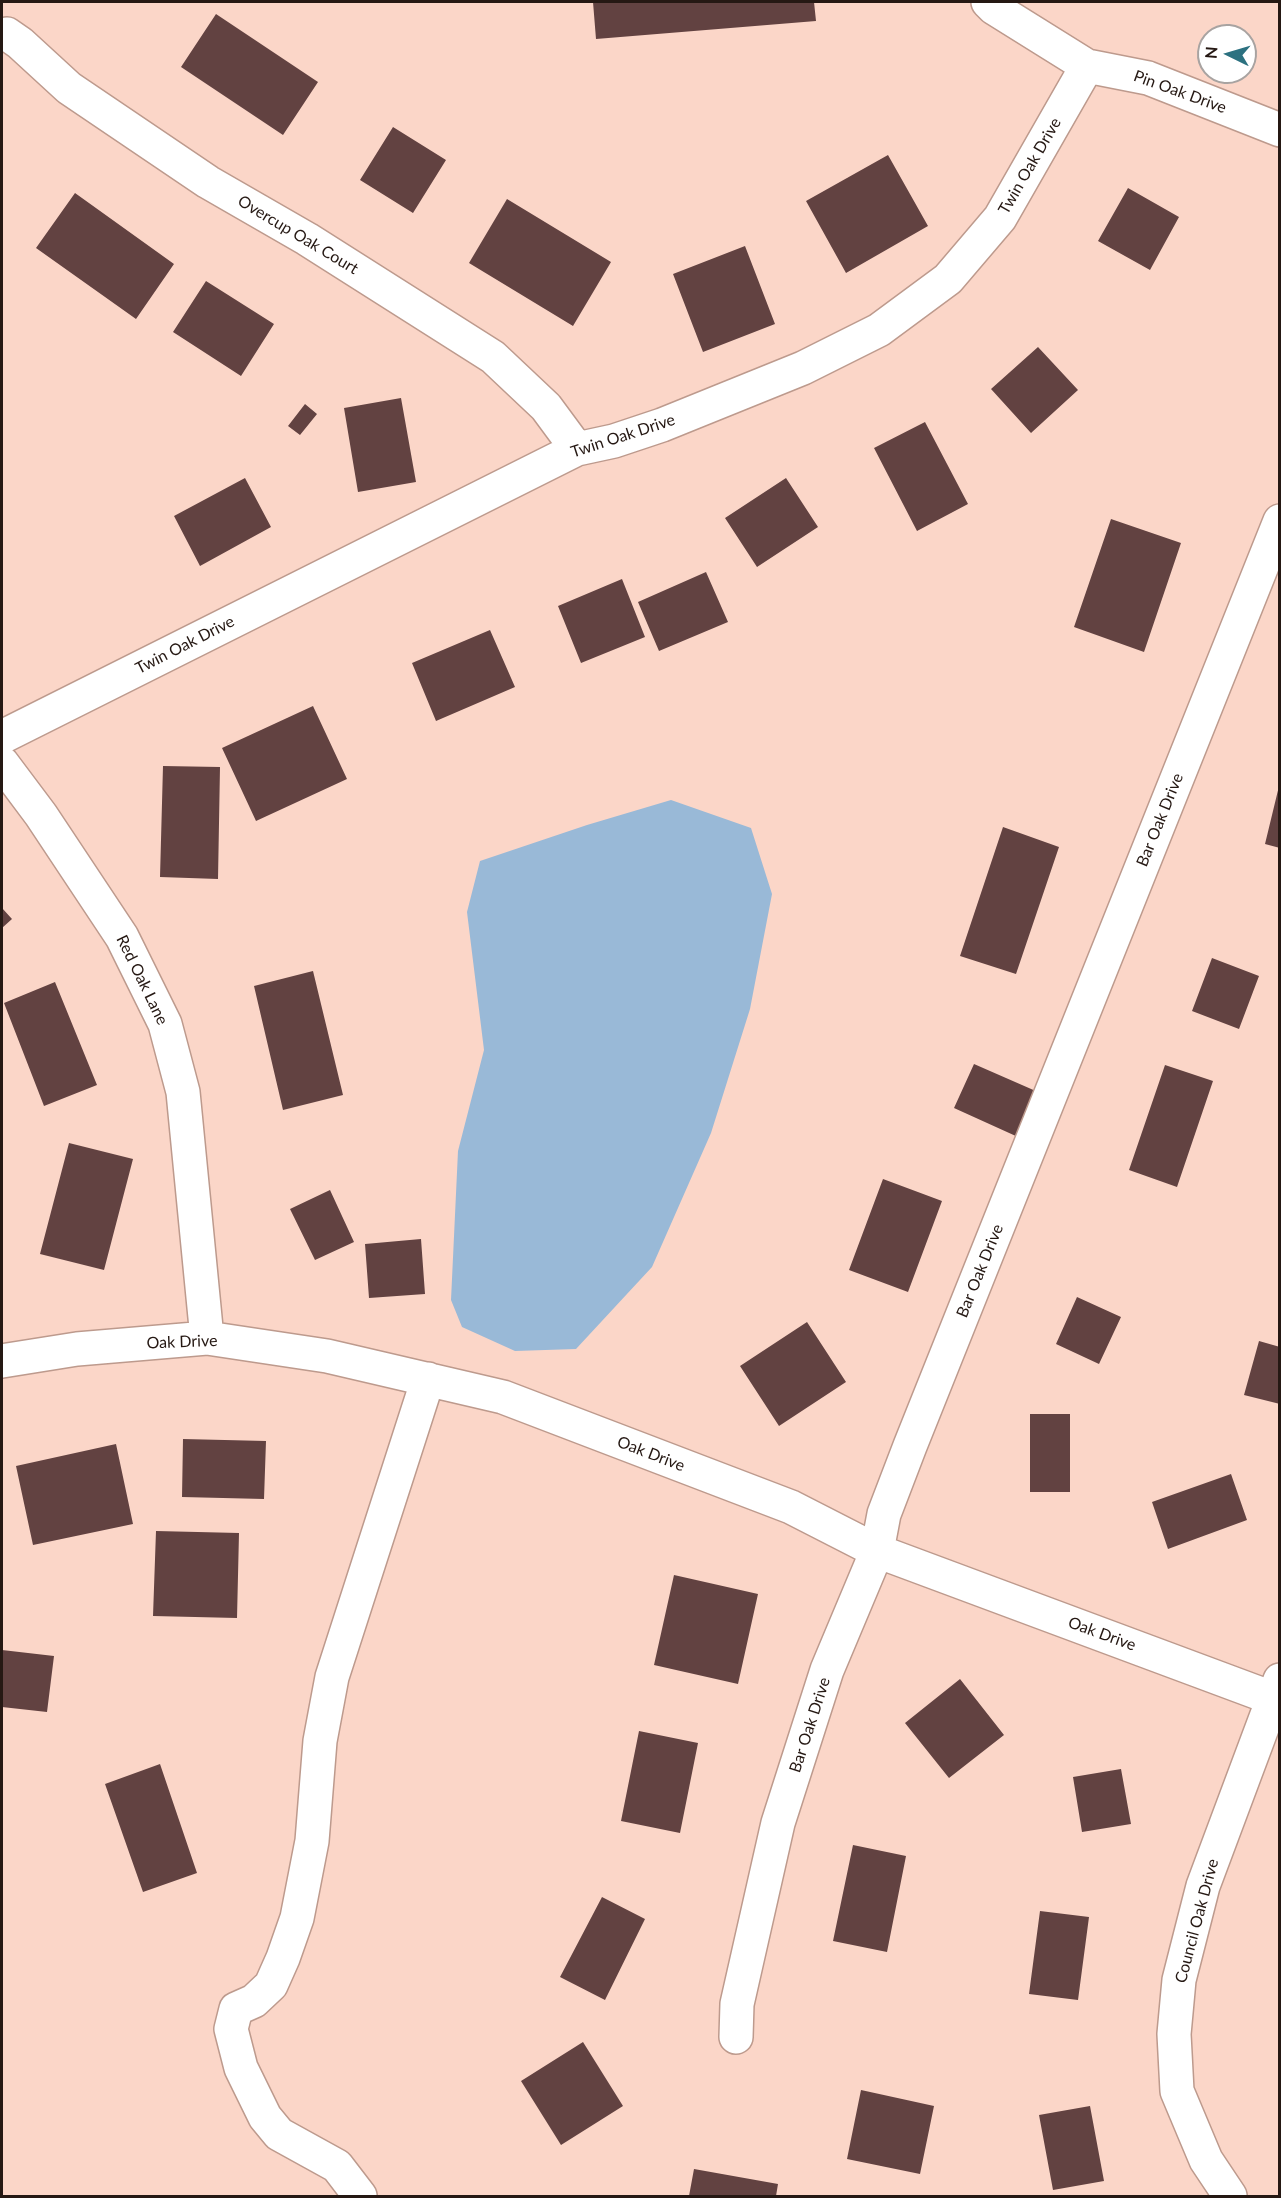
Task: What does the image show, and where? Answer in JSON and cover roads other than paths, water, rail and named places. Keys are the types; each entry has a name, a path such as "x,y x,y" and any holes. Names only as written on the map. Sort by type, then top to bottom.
{"street":[{"name":"Pin Oak Drive","path":"988,2 1087,66 1148,78 1280,130"},
{"name":"Overcup Oak Court","path":"7,34 69,88 208,182 307,239 493,357 546,407 577,449"},
{"name":"Twin Oak Drive","path":"2,737 577,449 614,441 662,425 803,369 879,330 948,279 1000,218 1087,66"},
{"name":"Bar Oak Drive","path":"736,2037 737,2004 741,1982 778,1823 827,1670 877,1551 884,1514 910,1446 1280,521"},
{"name":"Red Oak Lane","path":"2,764 41,815 122,937 165,1023 183,1092 207,1338"},
{"name":"Oak Drive","path":"2,1361 77,1349 207,1338 327,1356 503,1397 791,1507 877,1551 1276,1689"},
{"path":"360,2196 337,2166 279,2134 265,2117 241,2068 231,2030 236,2009 254,2001 271,1984 297,1918 312,1841 321,1741 332,1677 428,1379"},
{"name":"Council Oak Drive","path":"1230,2196 1206,2160 1178,2091 1174,2034 1179,1980 1203,1886 1276,1689"}],"water":[{"path":"671,800 751,828 772,894 750,1009 711,1133 652,1267 576,1349 515,1351 462,1327 451,1300 458,1151 484,1050 467,912 480,861"}]}
